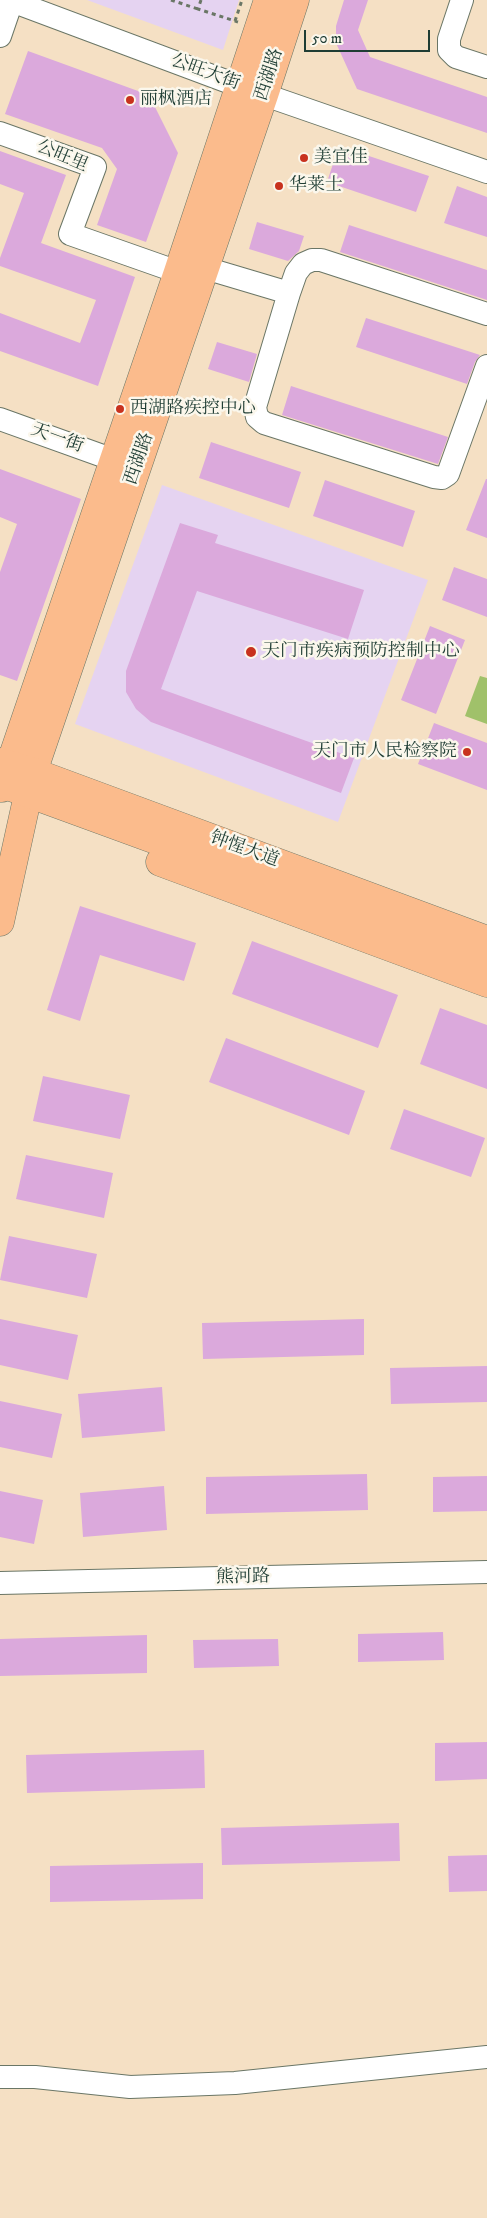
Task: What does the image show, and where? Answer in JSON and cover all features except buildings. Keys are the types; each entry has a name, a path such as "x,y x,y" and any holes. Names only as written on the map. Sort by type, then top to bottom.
{"main road":[{"name":"西湖路","path":"10,779 205,268 252,90 247,25 268,0"},
{"name":"西湖路","path":"0,922 10,779 114,460 178,272 252,90 295,0"},
{"name":"钟惺大道","path":"10,779 487,940"},
{"path":"487,924 124,788 79,801 114,845 487,983"},
{"name":"钟惺大道","path":"79,801 487,961"}],"street":[{"path":"462,0 448,39 449,50 456,57 487,67"},
{"name":"公旺大街","path":"11,1 252,90 487,172"},
{"path":"0,36 11,1"},
{"name":"公旺里","path":"0,133 95,167 70,234 178,272"},
{"path":"487,314 321,260 312,260 303,264 296,273 256,407 257,416 264,423 442,478 448,474 487,366"},
{"path":"205,268 289,293"},
{"name":"天一街","path":"0,418 114,460"},
{"name":"熊河路","path":"0,1583 487,1572"},
{"path":"0,2077 35,2077 130,2087 235,2083 487,2057"}],"path":[{"path":"171,0 247,25 242,0"},
{"path":"198,9 201,0"}],"shaded area":[{"path":"87,0 239,0 223,50"},
{"name":"天门市疾病预防控制中心","path":"162,485 428,580 338,822 75,724"}],"green space":[{"path":"480,676 487,678 487,724 465,716"}],"place":[{"name":"丽枫酒店","path":"130,100"},
{"name":"美宜佳","path":"304,158"},
{"name":"华莱士","path":"279,186"},
{"name":"西湖路疾控中心","path":"120,409"},
{"name":"天门市疾病预防控制中心","path":"251,652"},
{"name":"天门市人民检察院","path":"467,752"}]}
